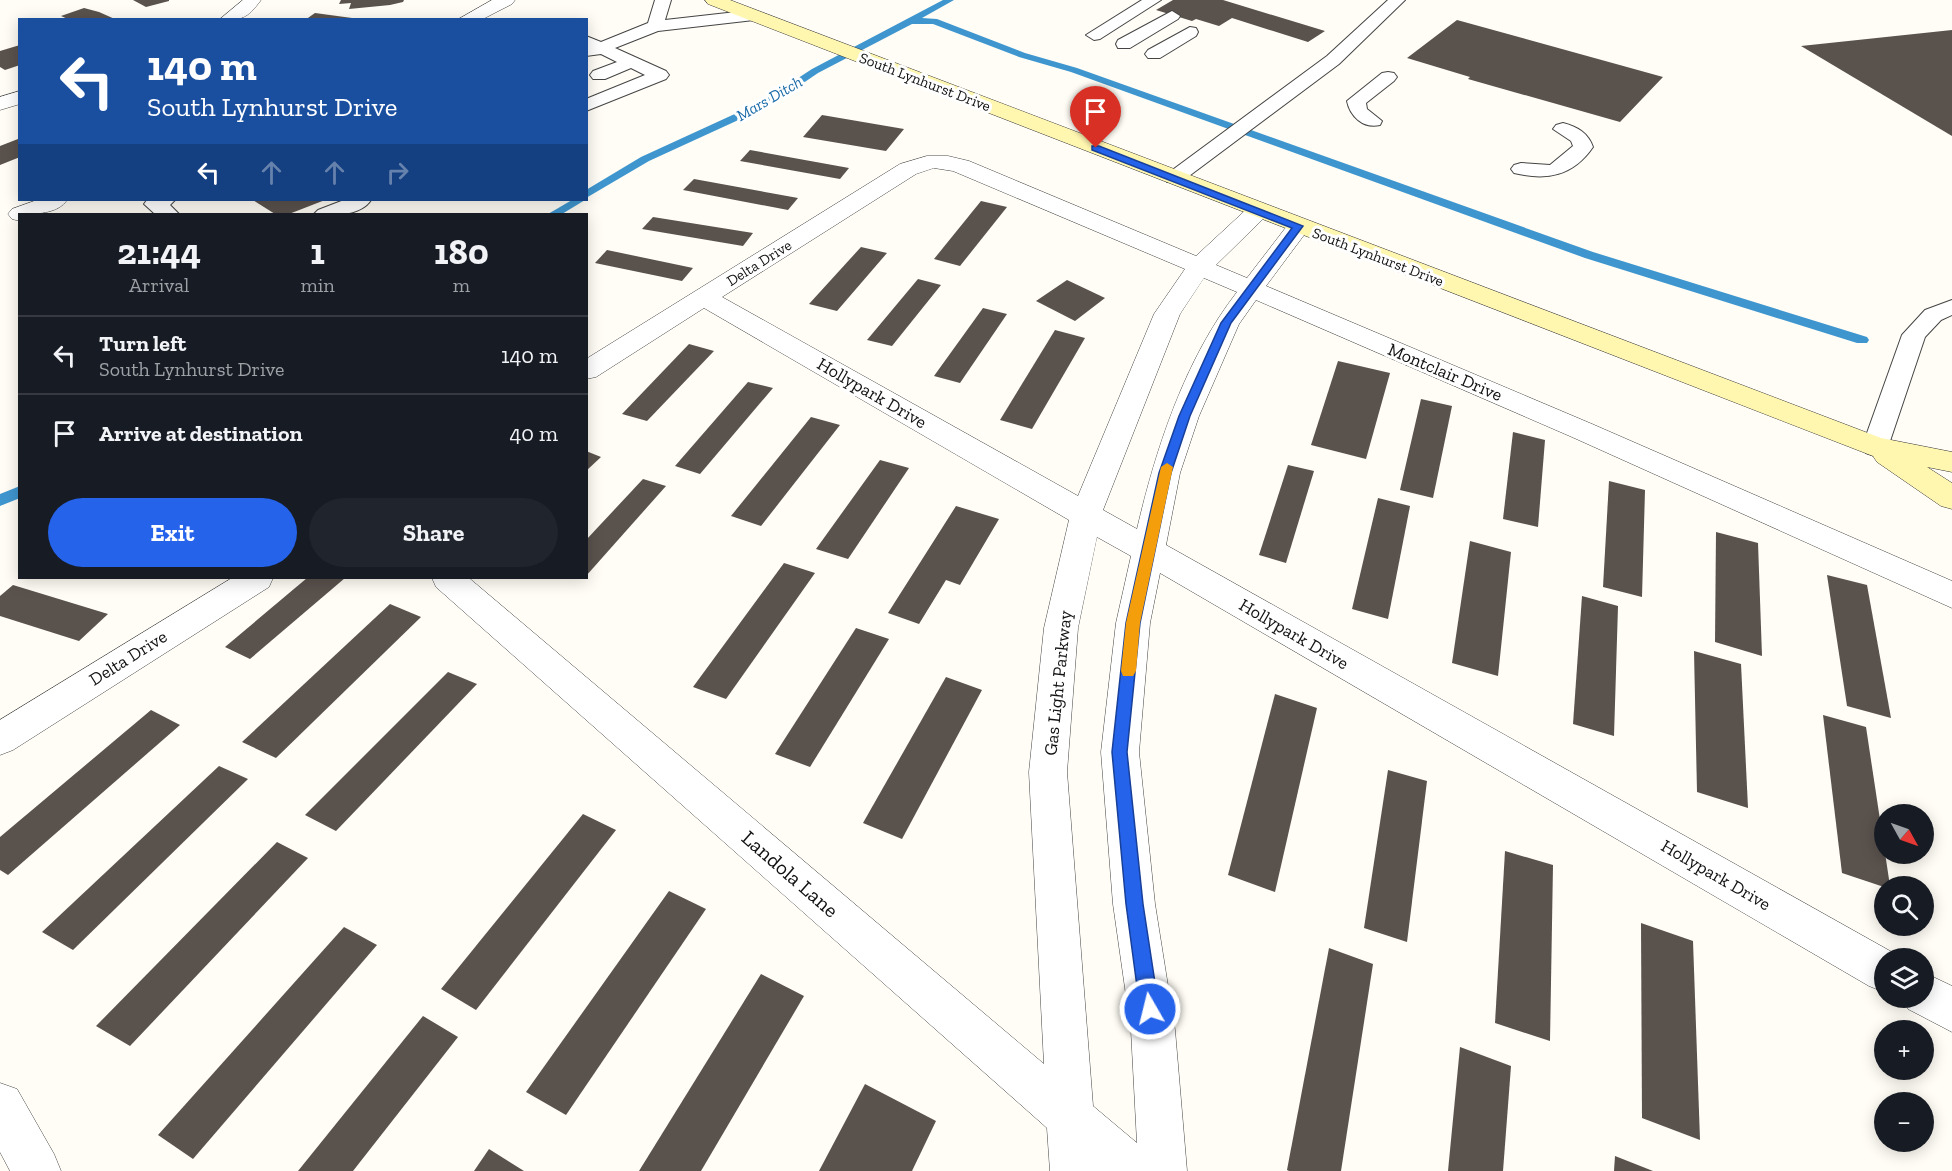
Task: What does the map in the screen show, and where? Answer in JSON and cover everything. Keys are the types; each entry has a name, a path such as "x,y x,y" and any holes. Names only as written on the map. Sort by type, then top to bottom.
{"main road":[{"name":"South Lynhurst Drive","path":"714,0 1875,447 1952,462"},
{"name":"South Lynhurst Drive","path":"1875,447 1952,498"}],"street":[{"path":"231,18 252,0"},
{"path":"470,18 506,0"},
{"path":"0,104 18,98"},
{"name":"Montclair Drive","path":"933,162 947,162 961,166 1199,267 1790,521 1952,595"},
{"name":"Delta Drive","path":"588,370 908,169 933,162"},
{"path":"25,213 54,201"},
{"name":"Gas Light Parkway","path":"1074,1171 1048,772 1061,628 1086,515 1167,314 1199,267 1258,211"},
{"path":"0,223 18,216"},
{"path":"1163,1171 1153,1030 1134,904 1120,752 1133,623 1165,473 1185,416 1226,323 1298,226"},
{"name":"Hollypark Drive","path":"705,297 1874,965"},
{"name":"Delta Drive","path":"0,739 255,579"},
{"name":"Landola Lane","path":"449,579 1133,1171"},
{"path":"1934,999 1952,1010"},
{"path":"0,1106 37,1171"}],"lane":[{"path":"655,26 663,0"},
{"path":"1094,34 1153,0"},
{"path":"1174,178 1333,60 1388,4"},
{"path":"591,47 655,26 754,15"},
{"path":"1124,44 1172,16"},
{"path":"1154,54 1190,32"},
{"path":"588,105 660,75 591,47"},
{"path":"1333,60 1388,77 1356,101 1358,111 1373,121"},
{"path":"599,75 631,62"},
{"path":"1263,90 1283,96"},
{"path":"1521,169 1544,173 1562,169 1583,147 1580,138 1563,129"},
{"path":"162,201 154,204 167,213"},
{"path":"327,213 358,201"},
{"path":"1875,447 1914,335 1933,315 1952,307"}],"building":[{"path":"133,0 169,0 169,1 146,7"},
{"path":"341,0 404,0 390,5 349,9 351,3 339,4"},
{"path":"1173,0 1223,0 1325,31 1308,42 1232,18 1219,26 1196,19 1192,21 1156,10"},
{"path":"84,8 112,18 66,18 61,16"},
{"path":"315,13 352,18 308,18"},
{"path":"1457,20 1663,77 1620,122 1468,79 1470,77 1407,58"},
{"path":"1952,30 1952,136 1801,46"},
{"path":"18,46 18,66 5,70 0,67 0,51"},
{"path":"822,115 904,129 886,151 803,137"},
{"path":"18,139 18,158 0,165 0,146"},
{"path":"750,150 849,168 840,179 740,161"},
{"path":"694,179 798,198 788,210 683,190"},
{"path":"255,201 322,201 292,213 273,213"},
{"path":"981,201 1007,207 960,266 934,259"},
{"path":"653,217 753,233 743,246 642,229"},
{"path":"861,247 887,253 837,311 809,304"},
{"path":"607,250 693,268 682,281 595,263"},
{"path":"918,279 941,285 892,346 867,340"},
{"path":"1067,280 1105,298 1075,321 1036,301"},
{"path":"983,308 1007,314 960,383 934,376"},
{"path":"1055,330 1085,338 1032,429 1000,420"},
{"path":"689,344 714,351 647,421 622,414"},
{"path":"1338,361 1390,373 1366,459 1311,445"},
{"path":"748,382 773,388 700,474 675,466"},
{"path":"1421,399 1452,406 1433,498 1400,490"},
{"path":"811,417 840,425 761,526 731,516"},
{"path":"1513,432 1545,440 1538,527 1503,519"},
{"path":"588,452 601,457 588,469"},
{"path":"880,460 909,468 848,559 816,549"},
{"path":"1288,465 1314,471 1286,563 1259,555"},
{"path":"643,479 666,486 588,574 588,538"},
{"path":"1609,481 1645,490 1642,597 1603,587"},
{"path":"1378,498 1410,506 1388,619 1352,609"},
{"path":"956,506 999,519 960,585 946,580 919,624 888,613"},
{"path":"1716,532 1758,543 1762,656 1715,642"},
{"path":"1470,541 1511,552 1498,676 1452,663"},
{"path":"784,563 815,573 726,699 693,687"},
{"path":"1827,575 1867,585 1891,718 1847,706"},
{"path":"306,579 344,579 250,659 225,647"},
{"path":"13,585 108,614 79,641 0,616 0,596"},
{"path":"1582,596 1618,606 1614,736 1573,724"},
{"path":"390,604 421,617 276,758 242,742"},
{"path":"856,628 889,639 810,767 775,754"},
{"path":"1694,651 1741,664 1748,808 1697,792"},
{"path":"448,672 477,684 336,831 305,815"},
{"path":"946,677 982,690 902,839 863,823"},
{"path":"1275,694 1317,708 1275,892 1228,875"},
{"path":"151,710 180,725 8,875 0,870 0,837"},
{"path":"1823,715 1866,727 1878,804 1874,804 1874,864 1887,864 1888,876 1874,876 1874,884 1842,873"},
{"path":"219,766 248,779 73,950 42,932"},
{"path":"1388,770 1427,781 1407,942 1364,928"},
{"path":"583,814 616,830 476,1010 441,989"},
{"path":"277,842 308,858 130,1046 96,1026"},
{"path":"1505,851 1553,865 1550,1041 1495,1023"},
{"path":"669,891 706,909 566,1115 526,1092"},
{"path":"1641,923 1693,941 1700,1140 1642,1118"},
{"path":"344,927 377,945 193,1159 158,1135"},
{"path":"1329,948 1373,964 1341,1171 1289,1171 1287,1170"},
{"path":"761,974 804,996 701,1171 639,1171"},
{"path":"423,1016 458,1037 353,1171 298,1171"},
{"path":"1460,1047 1511,1066 1503,1171 1448,1171"},
{"path":"865,1084 936,1121 912,1171 819,1171"},
{"path":"489,1149 524,1171 474,1171"},
{"path":"1615,1156 1653,1171 1614,1171"}],"waterway":[{"name":"Mars Ditch","path":"910,21 950,0"},
{"name":"Mars Ditch","path":"588,194 645,159 767,103 815,71 910,21"},
{"path":"910,21 934,21 1022,55 1074,70 1589,255 1862,340"},
{"name":"Mars Ditch","path":"556,213 577,201"},
{"name":"Mars Ditch","path":"0,501 18,492"}],"slow traffic":[{"path":"1128,671 1133,623 1167,467"}],"route":[{"path":"1096,148 1298,226 1226,323 1185,416 1165,473 1133,623 1120,752 1134,904 1150,1009"}]}
